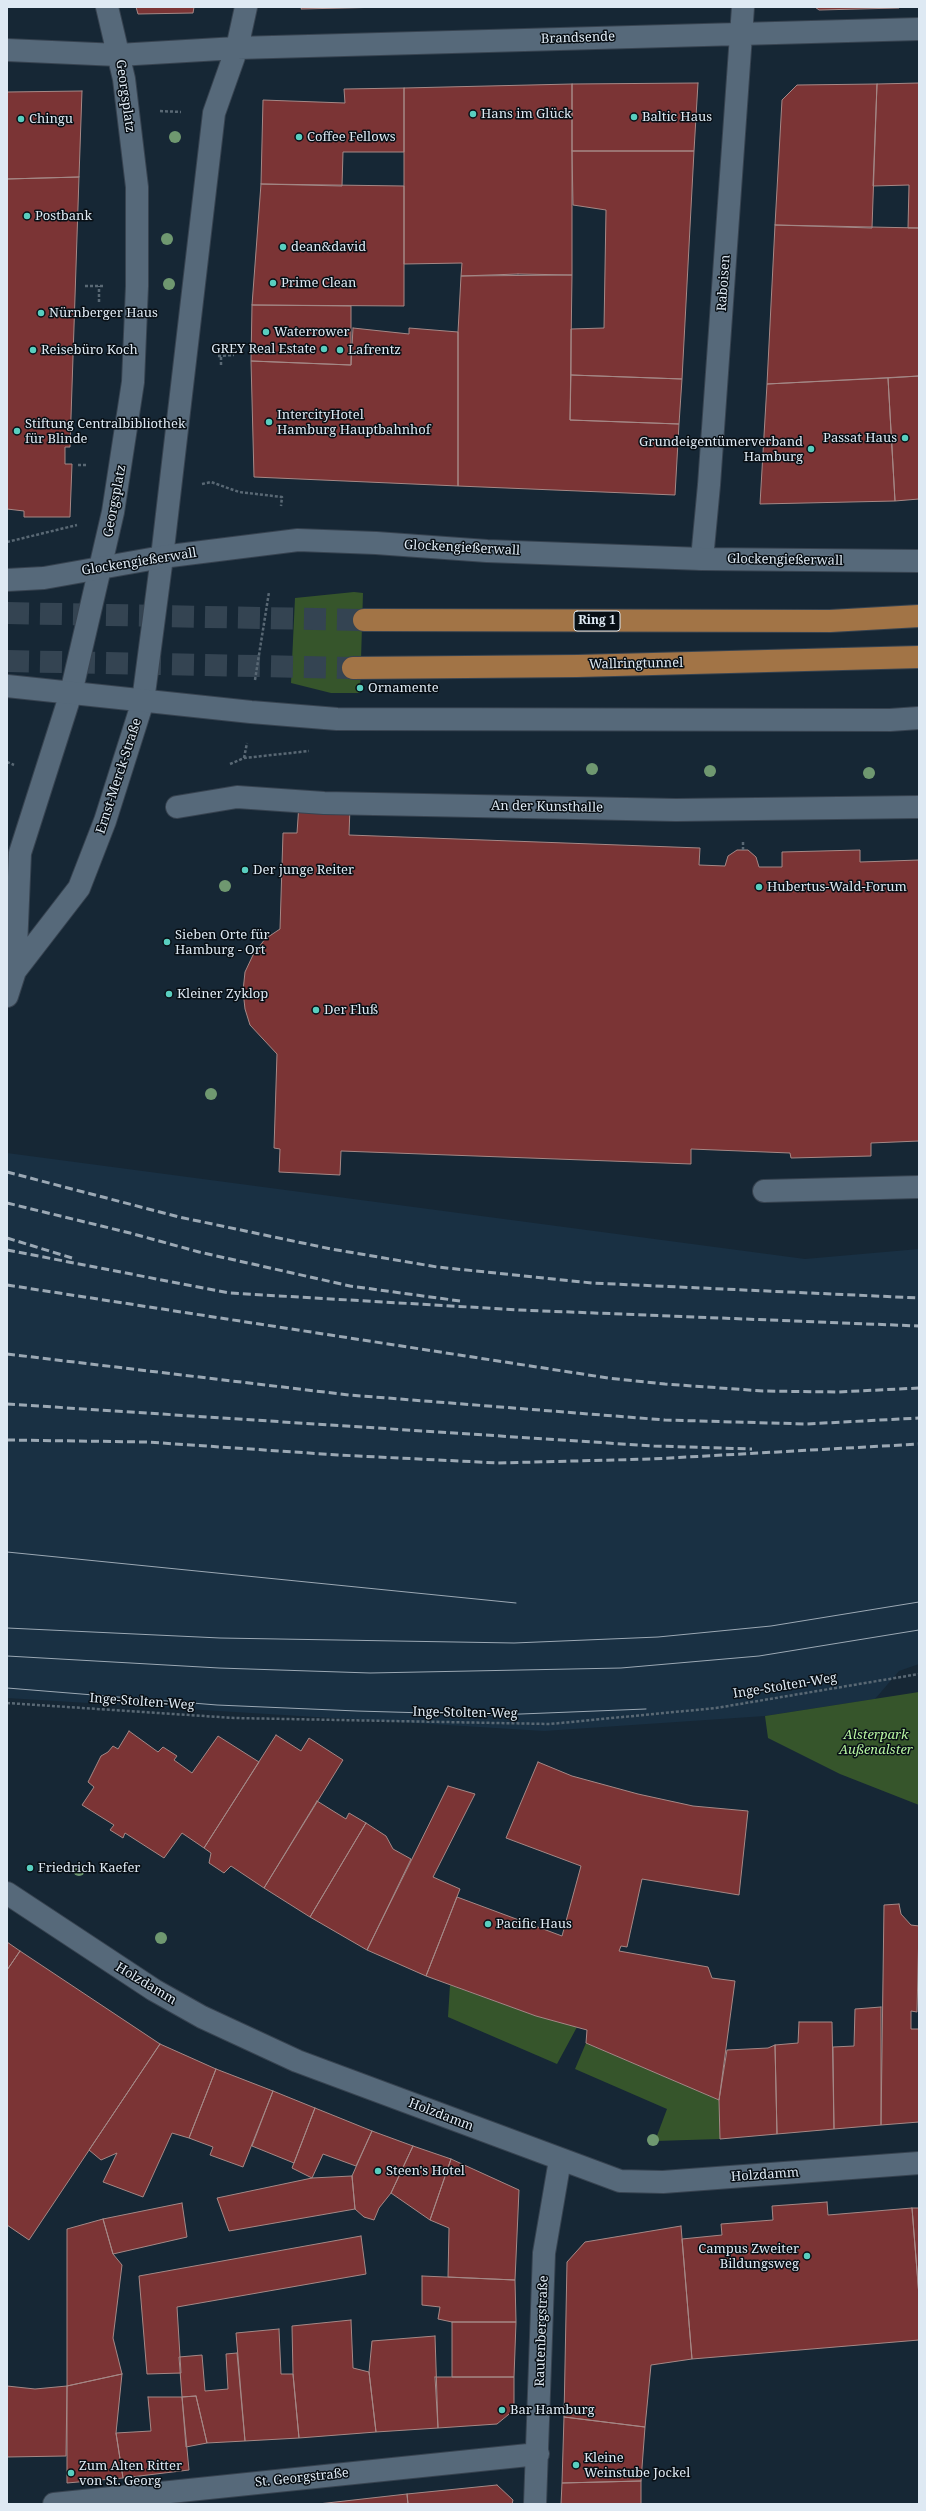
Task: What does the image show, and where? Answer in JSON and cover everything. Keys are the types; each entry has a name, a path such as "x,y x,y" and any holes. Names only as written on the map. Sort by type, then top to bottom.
{"main road":[{"name":"Ring 1","path":"364,620 830,621 919,616"},
{"name":"Wallringtunnel","path":"353,668 919,657"},
{"path":"895,658 919,670"}],"street":[{"path":"7,50 118,55 107,7"},
{"path":"162,557 214,113 237,48 246,7"},
{"name":"Raboisen","path":"702,559 709,485 743,7"},
{"name":"Brandsende","path":"237,48 919,29"},
{"name":"Georgsplatz","path":"71,693 118,490 133,382 138,286 137,188 124,79 118,55 237,48"},
{"name":"Glockengießerwall","path":"7,580 44,578 162,557 298,540 376,543 487,551 702,559 919,561"},
{"name":"Ernst-Merck-Straße","path":"15,970 79,888 112,803 143,701 162,557"},
{"path":"7,686 143,701 337,719 890,720 919,718"},
{"name":"Ernst-Merck-Straße","path":"7,996 15,970 20,853 71,693"},
{"name":"An der Kunsthalle","path":"177,807 237,797 324,803 669,809 919,807"},
{"path":"764,1191 919,1187"},
{"name":"Holzdamm","path":"7,1893 154,1990 202,2016 297,2061 560,2160 620,2181 663,2182 919,2163"},
{"name":"Rautenbergstraße","path":"535,2504 538,2454 544,2253 560,2160"},
{"name":"St. Georgstraße","path":"60,2503 538,2454"}],"path":[{"path":"155,111 184,112"},
{"path":"85,286 110,286"},
{"path":"99,286 99,302"},
{"path":"215,356 234,355"},
{"path":"221,356 221,365"},
{"path":"78,465 93,465"},
{"path":"199,485 211,482 239,492 282,497 281,506"},
{"path":"7,542 81,523"},
{"path":"254,681 269,592"},
{"path":"244,758 247,740"},
{"path":"225,766 244,758 313,750"},
{"name":"Inge-Stolten-Weg","path":"7,1703 234,1718 550,1724 716,1708 919,1674"}],"shaded area":[{"path":"7,1153 805,1259 919,1249 919,1664 899,1671 875,1699 765,1716 544,1731 7,1698"}],"green space":[{"path":"354,592 363,593 360,693 331,693 291,683 295,598"},
{"name":"Alsterpark Außenalster","path":"919,1692 919,1805 840,1774 768,1738 765,1716"},
{"path":"450,1985 536,2016 577,2027 557,2064 448,2017"},
{"path":"586,2043 719,2100 720,2139 655,2141 667,2109 575,2069"}],"building":[{"path":"136,7 194,7 193,13 138,14"},
{"path":"302,7 386,7 301,9"},
{"path":"815,7 899,7 899,8 819,10"},
{"name":"Baltic Haus","path":"698,83 694,151 572,151 572,84"},
{"path":"919,83 919,228 908,228 909,185 873,186 877,84"},
{"path":"572,84 572,275 461,276 462,263 404,264 404,88"},
{"path":"877,84 872,228 775,225 782,100 797,85"},
{"path":"404,88 404,152 343,152 342,186 261,184 263,100 345,103 344,89"},
{"path":"82,91 79,177 7,179 7,92"},
{"path":"572,151 694,151 682,379 571,375 571,329 604,328 606,210 573,205"},
{"name":"Nürnberger Haus","path":"79,177 70,447 65,447 65,464 72,464 70,517 24,517 24,511 7,509 7,179"},
{"path":"261,184 404,186 404,306 252,305"},
{"path":"775,225 919,228 919,376 767,384"},
{"path":"518,274 572,275 570,420 679,424 675,495 458,486 458,332 461,276"},
{"path":"252,305 351,306 351,365 251,361"},
{"path":"353,328 409,334 409,328 458,332 458,486 254,477 251,361 351,365"},
{"path":"571,375 682,379 679,424 570,420"},
{"name":"Passat Haus","path":"919,376 919,499 895,501 888,378"},
{"path":"888,378 895,501 760,504 767,384"},
{"path":"299,804 350,807 349,835 700,848 699,865 725,866 728,856 737,850 748,850 756,857 759,867 782,867 782,852 860,850 860,862 919,860 919,1141 871,1143 871,1156 791,1158 790,1153 691,1149 691,1164 341,1151 340,1175 279,1172 280,1149 274,1148 277,1054 250,1025 245,1009 243,991 245,972 253,955 265,939 280,929 283,833 297,833"},
{"path":"129,1731 158,1752 163,1747 177,1756 174,1760 192,1773 218,1736 259,1762 204,1848 182,1833 164,1858 125,1833 123,1838 110,1830 114,1825 82,1805 94,1787 88,1782 101,1756 108,1752 113,1746 118,1749"},
{"path":"276,1735 301,1751 309,1738 343,1760 264,1888 231,1866 224,1873 209,1863 211,1853 204,1848"},
{"name":"Pacific Haus","path":"538,1762 572,1776 638,1794 693,1806 748,1811 739,1895 642,1879 627,1947 621,1946 619,1951 708,1967 712,1978 735,1981 719,2100 586,2043 587,2030 536,2016 426,1976 457,1897 562,1936 581,1866 506,1838"},
{"path":"448,1786 475,1794 433,1877 460,1889 426,1976 367,1950"},
{"path":"317,1801 346,1819 349,1813 366,1823 310,1917 264,1888"},
{"path":"366,1823 386,1836 393,1849 411,1859 367,1950 310,1917"},
{"path":"899,1904 901,1914 911,1925 919,1926 917,2012 911,2011 911,2029 919,2029 919,2122 881,2125 884,1905"},
{"path":"7,1942 20,1951 7,1970"},
{"path":"20,1951 160,2044 29,2240 7,2225 7,1970"},
{"path":"881,2007 881,2125 834,2129 833,2047 854,2046 855,2009"},
{"path":"799,2022 832,2022 834,2129 777,2134 775,2045 798,2043"},
{"path":"160,2044 216,2069 189,2138 172,2133 143,2197 103,2182 117,2153 101,2160 89,2150"},
{"path":"775,2045 777,2134 720,2139 719,2100 727,2050 768,2048"},
{"path":"216,2069 273,2091 243,2167 210,2155 213,2147 189,2138"},
{"path":"273,2091 315,2108 294,2163 252,2146"},
{"path":"315,2108 372,2131 356,2166 323,2154 312,2178 292,2168"},
{"name":"Steen's Hotel","path":"372,2131 413,2146 391,2193 379,2208 374,2220 364,2217 355,2209 352,2176"},
{"path":"413,2146 451,2159 430,2220 391,2193"},
{"path":"451,2159 519,2190 515,2280 448,2277 449,2228 430,2220"},
{"path":"352,2176 355,2209 229,2231 217,2198 312,2178"},
{"path":"827,2202 828,2215 912,2208 919,2296 919,2340 692,2359 682,2239 722,2235 721,2224 773,2220 772,2206"},
{"path":"182,2203 187,2237 113,2254 103,2219"},
{"path":"912,2208 919,2208 919,2296"},
{"path":"103,2219 113,2254 122,2265 113,2338 122,2374 67,2386 67,2229"},
{"path":"681,2226 692,2359 651,2365 645,2427 564,2417 567,2262 585,2242"},
{"path":"361,2236 366,2274 177,2307 181,2373 147,2374 139,2276"},
{"path":"422,2276 515,2280 516,2322 452,2322 438,2319 440,2307 422,2305"},
{"path":"351,2320 353,2368 369,2372 376,2432 299,2438 293,2374 292,2326"},
{"path":"452,2322 516,2322 514,2377 452,2377"},
{"path":"279,2329 281,2374 293,2374 299,2438 245,2441 236,2333"},
{"path":"435,2336 438,2428 376,2432 369,2372 372,2341"},
{"path":"237,2353 245,2441 207,2443 196,2396 182,2397 179,2357 202,2355 205,2391 228,2389 226,2354"},
{"path":"122,2374 116,2433 123,2478 67,2483 67,2386"},
{"path":"435,2377 514,2377 514,2410 497,2424 438,2428"},
{"path":"7,2386 35,2389 67,2386 66,2456 7,2457"},
{"path":"196,2396 207,2443 186,2447 182,2397"},
{"path":"148,2397 182,2397 189,2470 123,2478 116,2433 151,2431"},
{"path":"564,2417 645,2427 641,2481 562,2483"},
{"path":"641,2481 641,2504 561,2504 562,2483"},
{"path":"497,2485 513,2500 512,2504 408,2504 407,2494"},
{"path":"407,2494 408,2504 318,2504"}],"tunnel":[{"path":"7,613 364,620"},
{"path":"7,661 353,668"}],"tram line":[{"path":"7,1552 516,1603"},
{"path":"7,1628 220,1638 514,1643 658,1637 771,1626 919,1602"},
{"path":"7,1656 219,1668 370,1673 621,1668 759,1656 919,1630"},
{"path":"7,1688 217,1705 357,1711 496,1715 646,1709"}],"railway":[{"path":"7,1172 179,1217 331,1249 437,1267 592,1283 919,1298"},
{"path":"7,1203 130,1233 199,1252 350,1286 460,1301"},
{"path":"7,1238 72,1258"},
{"path":"7,1250 229,1293 520,1310 919,1326"},
{"path":"7,1285 608,1378 665,1384 763,1391 838,1392 919,1388"},
{"path":"7,1354 349,1395 665,1420 806,1424 919,1418"},
{"path":"7,1404 654,1446 752,1449"},
{"path":"7,1440 147,1442 338,1455 498,1463 652,1459 919,1444"}],"place":[{"name":"Hans im Glück","path":"473,114"},
{"name":"Baltic Haus","path":"634,117"},
{"name":"Chingu","path":"21,119"},
{"name":"Coffee Fellows","path":"299,137"},
{"name":"Postbank","path":"27,216"},
{"name":"dean&david","path":"283,247"},
{"name":"Prime Clean","path":"273,283"},
{"name":"Nürnberger Haus","path":"41,313"},
{"name":"Waterrower","path":"266,332"},
{"name":"GREY Real Estate","path":"324,349"},
{"name":"Reisebüro Koch","path":"33,350"},
{"name":"Lafrentz","path":"340,350"},
{"name":"IntercityHotel Hamburg Hauptbahnhof","path":"269,422"},
{"name":"Stiftung Centralbibliothek für Blinde","path":"17,431"},
{"name":"Passat Haus","path":"905,438"},
{"name":"Grundeigentümerverband Hamburg","path":"811,449"},
{"name":"Ornamente","path":"360,688"},
{"name":"Der junge Reiter","path":"245,870"},
{"name":"Hubertus-Wald-Forum","path":"759,887"},
{"name":"Sieben Orte für Hamburg - Ort","path":"167,942"},
{"name":"Kleiner Zyklop","path":"169,994"},
{"name":"Der Fluß","path":"316,1010"},
{"name":"Friedrich Kaefer","path":"30,1868"},
{"name":"Pacific Haus","path":"488,1924"},
{"name":"Steen's Hotel","path":"378,2171"},
{"name":"Campus Zweiter Bildungsweg","path":"807,2256"},
{"name":"Bar Hamburg","path":"502,2410"},
{"name":"Kleine Weinstube Jockel","path":"576,2465"},
{"name":"Zum Alten Ritter von St. Georg","path":"71,2473"}]}
